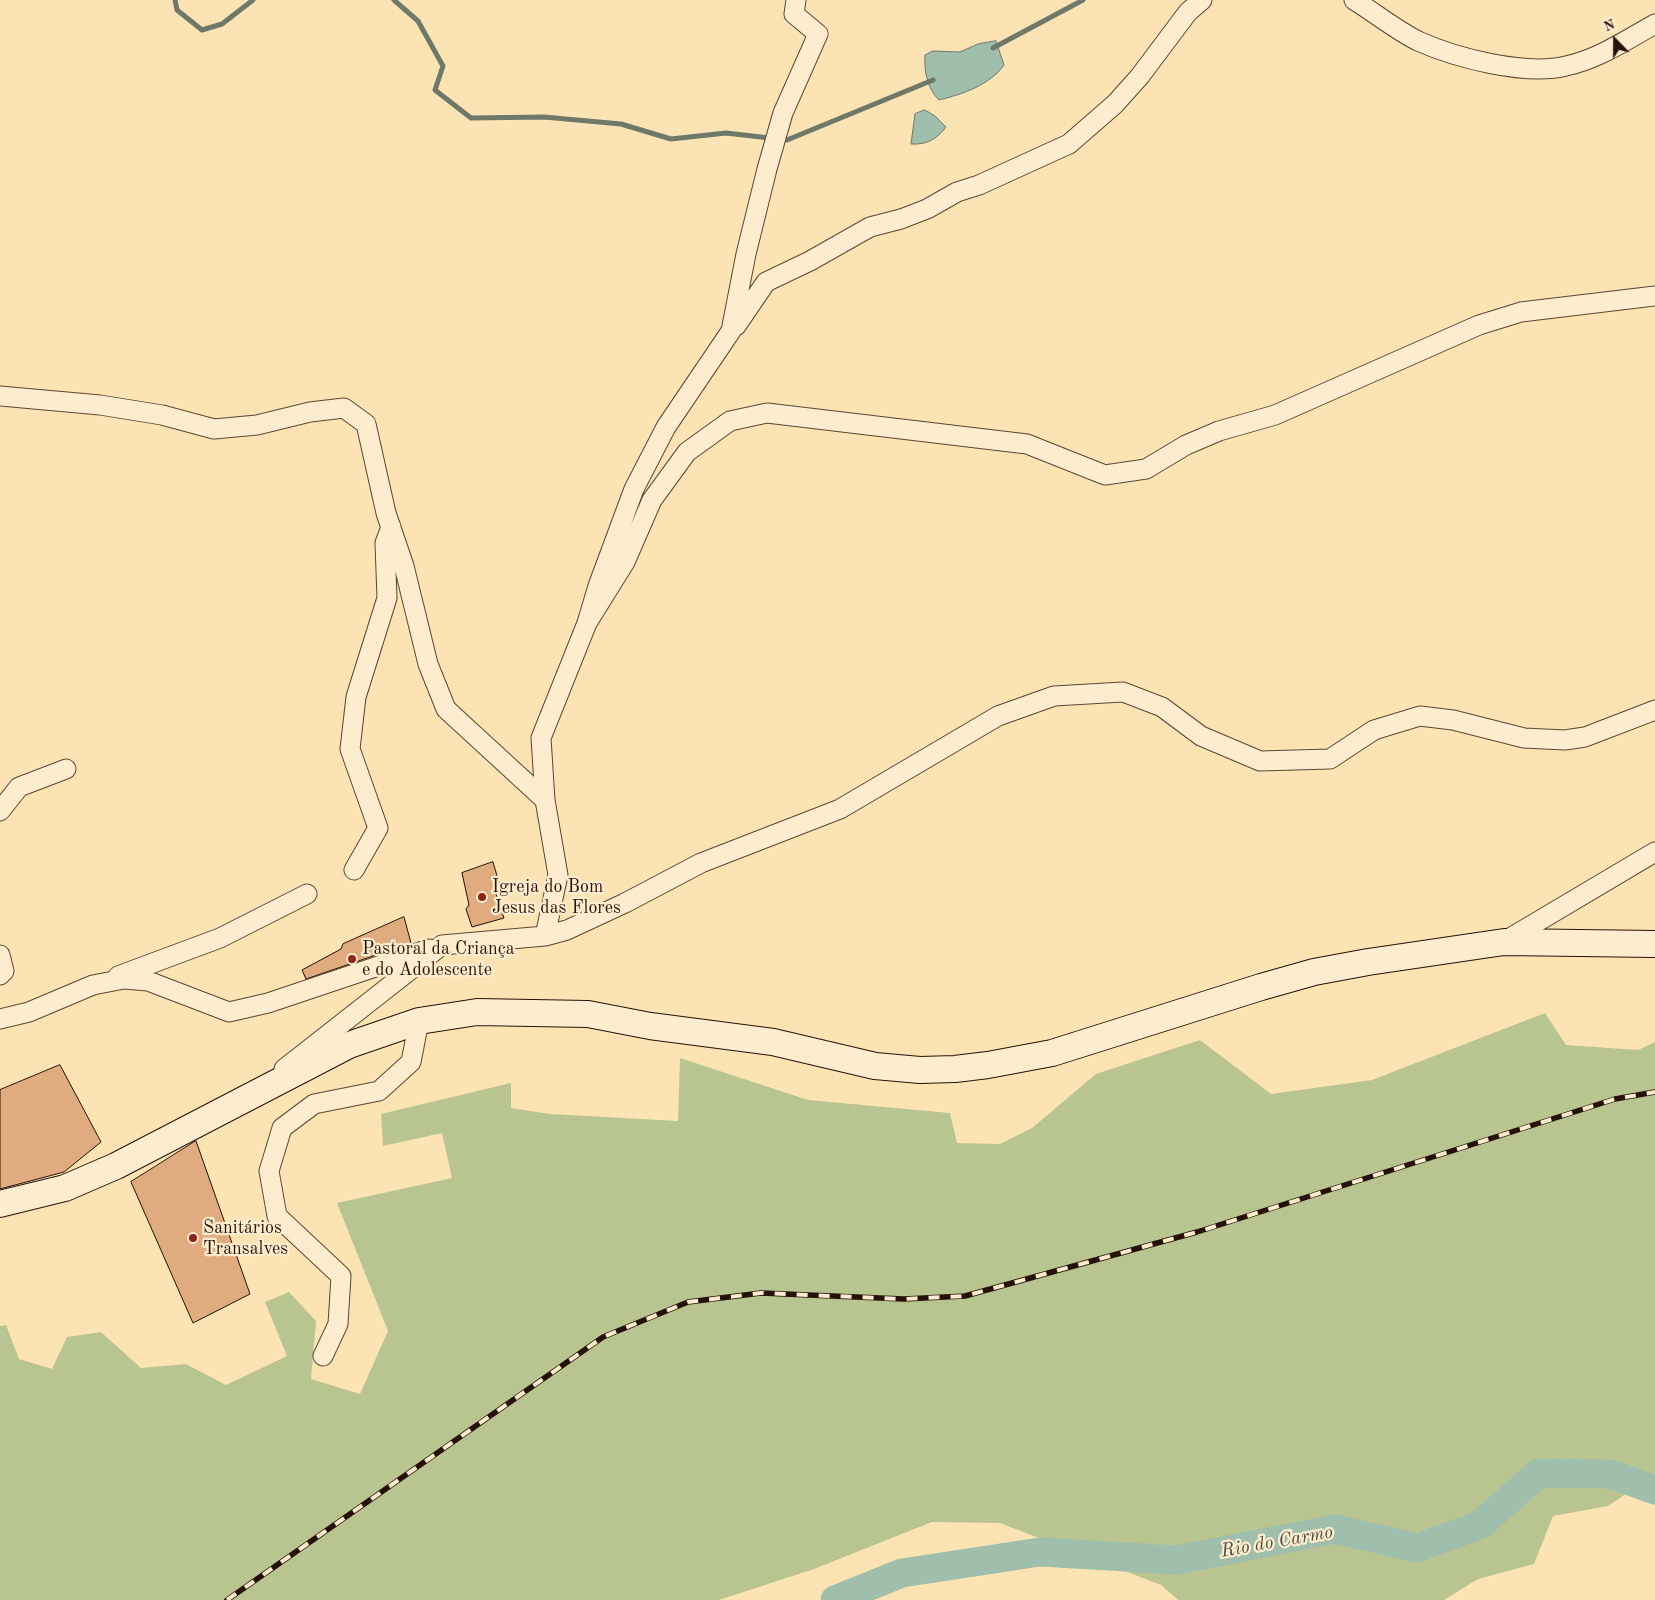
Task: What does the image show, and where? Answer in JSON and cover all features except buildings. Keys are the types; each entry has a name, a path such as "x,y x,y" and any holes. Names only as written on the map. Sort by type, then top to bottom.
{"main road":[{"path":"0,1204 65,1188 116,1166 350,1045 420,1021 476,1012 588,1014 650,1026 773,1042 875,1066 913,1070 955,1069 1052,1053 1156,1019 1314,972 1402,956 1504,942 1655,944"}],"street":[{"path":"731,331 746,254 767,169 784,113 818,34 794,14 796,0"},
{"path":"545,936 558,875 545,800 541,738 588,623 598,586 634,489 666,427 731,331 766,282 810,261 870,227 901,219 926,209 957,192 979,185 1069,144 1115,104 1140,76 1182,20 1202,0"},
{"path":"1354,0 1416,40 1434,47 1493,63 1530,68 1553,68 1584,61 1614,48 1655,24"},
{"path":"588,623 625,562 652,500 687,452 730,421 767,413 1027,444 1105,475 1146,469 1186,445 1219,431 1275,415 1478,325 1521,312 1655,296"},
{"path":"0,396 100,405 162,416 214,429 257,425 310,412 344,408 366,424 391,528 404,566 428,664 446,708 545,800"},
{"path":"354,870 378,828 350,749 356,697 387,598 385,543 391,528"},
{"path":"93,985 124,979 148,981 229,1012 268,1003 442,945 545,936 567,930 617,907 701,863 840,809 998,716 1054,696 1123,692 1162,707 1201,736 1260,761 1330,759 1374,730 1420,716 1453,720 1524,738 1565,740 1586,737 1655,710"},
{"path":"0,811 19,787 66,769"},
{"path":"1504,942 1655,852"},
{"path":"0,1019 29,1012 93,985 220,938 307,894"},
{"path":"256,1092 442,945"},
{"path":"0,955 4,971 0,975"},
{"path":"323,1356 338,1324 342,1276 277,1216 269,1171 282,1128 314,1104 379,1091 411,1062 420,1021"}],"green space":[{"path":"1545,1013 1566,1045 1638,1050 1655,1042 1655,1474 1608,1506 1553,1516 1534,1564 1478,1579 1444,1600 1178,1600 1161,1585 1000,1523 932,1522 814,1569 719,1600 0,1600 0,1326 6,1325 19,1359 52,1369 67,1337 101,1332 141,1368 186,1364 226,1385 287,1356 265,1302 289,1292 316,1321 311,1379 360,1394 388,1331 337,1203 452,1178 442,1133 383,1146 381,1114 511,1083 511,1108 550,1114 678,1121 680,1058 808,1100 950,1113 957,1143 1000,1144 1032,1128 1096,1074 1200,1040 1271,1094 1372,1080"}],"shaded area":[{"path":"996,41 1004,65 998,72 975,88 939,100 927,79 925,55 933,51 960,52 978,44"},
{"path":"925,110 935,116 946,127 931,140 911,144 915,114"}],"waterway":[{"path":"175,0 177,10 202,30 222,24 253,0"},
{"path":"394,0 418,21 443,66 435,90 471,118 544,117 621,124 671,139 726,133 787,140 933,80"},
{"path":"993,48 1083,0"},
{"name":"Rio do Carmo","path":"835,1600 902,1573 1040,1552 1177,1560 1335,1529 1417,1548 1480,1525 1539,1473 1611,1474 1655,1490"}],"railway":[{"path":"227,1600 603,1337 688,1302 761,1293 904,1299 965,1296 1197,1232 1615,1099 1655,1092"}],"place":[{"name":"Igreja do Bom Jesus das Flores","path":"482,897"},
{"name":"Pastoral da Criança e do Adolescente","path":"352,959"},
{"name":"Sanitários Transalves","path":"193,1238"}]}
